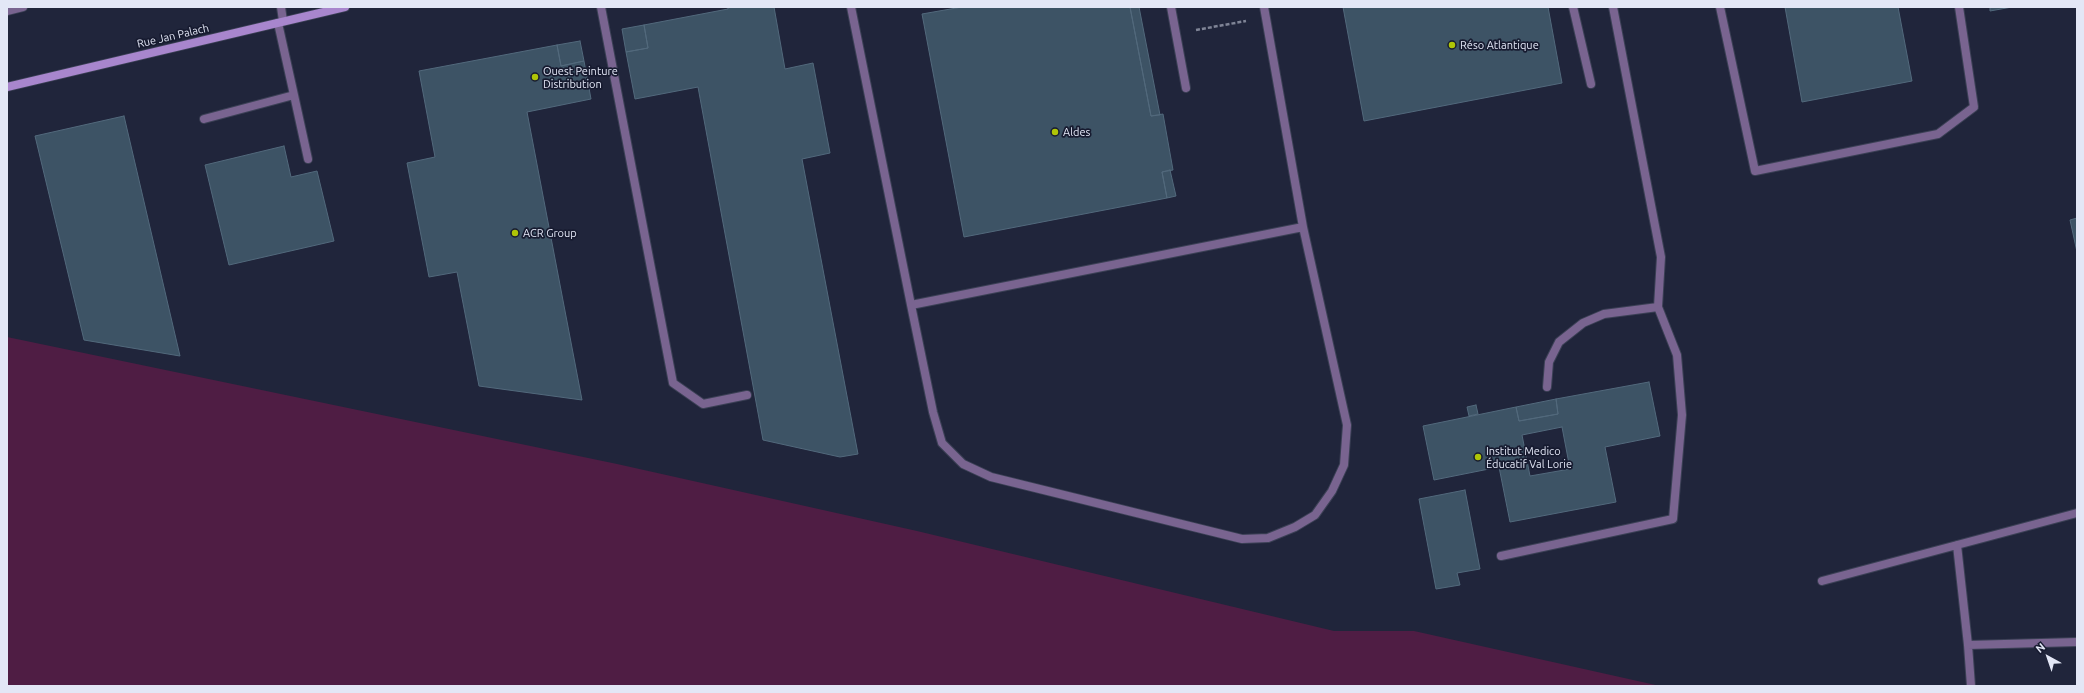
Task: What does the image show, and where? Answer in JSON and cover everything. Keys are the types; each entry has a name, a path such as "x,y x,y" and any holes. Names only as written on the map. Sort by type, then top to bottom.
{"street":[{"name":"Rue Jan Palach","path":"7,87 345,7"}],"lane":[{"path":"7,10 23,7"},
{"path":"281,7 281,22 294,95 308,159"},
{"path":"601,7 673,383 703,404 747,395"},
{"path":"851,7 933,412 942,442 963,464 991,477 1242,539 1268,538 1295,528 1315,515 1332,491 1344,464 1347,425 1303,227 1264,7"},
{"path":"1171,7 1186,88"},
{"path":"1573,7 1591,84"},
{"path":"1501,556 1673,519 1682,415 1677,355 1658,307 1661,257 1613,7"},
{"path":"1720,7 1755,171 1938,134 1974,107 1959,7"},
{"path":"204,119 294,95"},
{"path":"911,305 1303,227"},
{"path":"1547,387 1549,362 1558,342 1583,323 1604,314 1658,307"},
{"path":"1822,581 2077,513"},
{"path":"1957,545 1972,686"},
{"path":"1968,644 2077,642"}],"path":[{"path":"1176,34 1266,17"}],"shaded area":[{"path":"7,337 617,464 917,531 1334,631 1414,631 1660,686 7,686"}],"building":[{"path":"728,7 774,7 785,69 813,63 830,153 802,159 858,454 840,457 763,440 698,87 635,99 626,52 648,48 644,25 728,9"},
{"name":"Aldes","path":"962,7 1130,7 1151,116 1163,114 1173,170 1162,172 1167,198 964,237 922,14"},
{"path":"1130,7 1139,7 1160,115 1151,116"},
{"name":"Réso Atlantique","path":"1343,7 1548,7 1562,83 1364,121"},
{"path":"1785,7 1898,7 1912,81 1802,102"},
{"path":"1990,7 2012,7 1990,11"},
{"path":"644,25 648,48 626,52 622,29"},
{"path":"580,41 584,61 561,66 557,45"},
{"path":"557,45 561,66 584,61 591,99 527,112 582,400 479,386 457,272 429,277 407,163 435,157 419,71"},
{"path":"124,116 180,356 84,340 35,136"},
{"path":"284,146 291,177 317,171 334,241 229,265 205,165"},
{"path":"1170,170 1176,196 1167,198 1162,172"},
{"path":"2077,218 2077,252 2070,220"},
{"name":"Institut Medico Éducatif Val Lorie","path":"1649,382 1660,436 1605,447 1616,502 1510,522 1499,467 1434,480 1423,426 1516,407 1519,421 1558,414 1556,399","holes":["1562,427 1570,469 1530,476 1522,435"]},
{"path":"1556,399 1558,414 1519,421 1516,407"},
{"path":"1476,405 1478,414 1469,416 1467,407"},
{"path":"1465,490 1480,569 1457,573 1460,585 1436,589 1419,499"}],"place":[{"name":"Réso Atlantique","path":"1452,45"},
{"name":"Ouest Peinture Distribution","path":"535,77"},
{"name":"Aldes","path":"1055,132"},
{"name":"ACR Group","path":"515,233"},
{"name":"Institut Medico Éducatif Val Lorie","path":"1478,457"}]}
